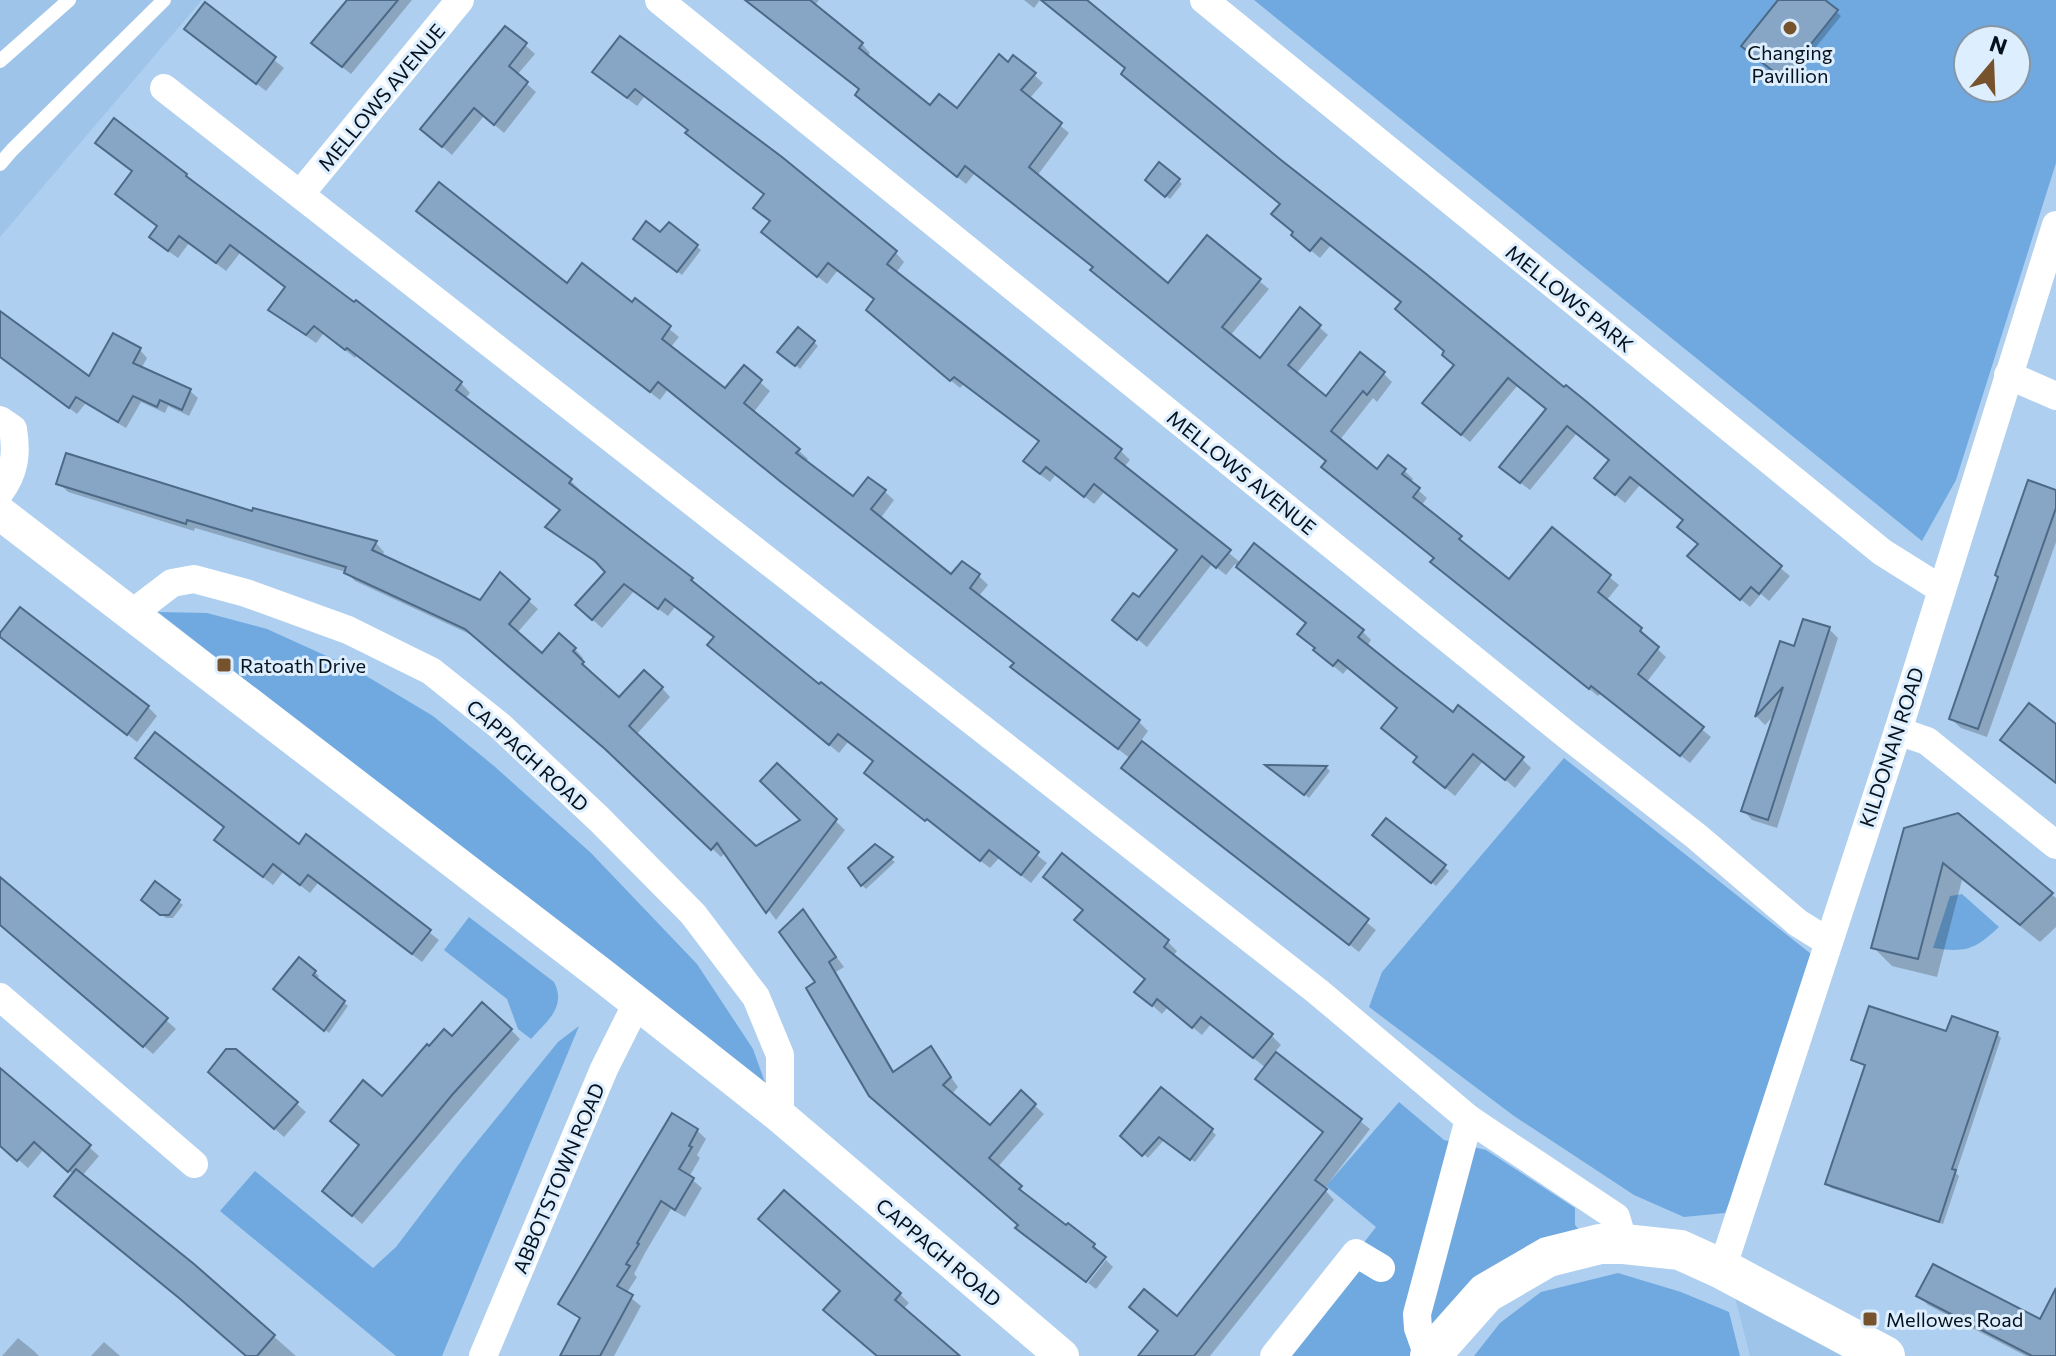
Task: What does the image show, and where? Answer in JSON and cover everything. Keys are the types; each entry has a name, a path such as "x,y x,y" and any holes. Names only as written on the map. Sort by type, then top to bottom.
{"main road":[{"path":"1429,1356 1486,1293 1548,1257 1600,1244 1624,1244 1680,1250 1722,1269 1885,1356"}],"street":[{"name":"MELLOWS AVENUE","path":"301,193 460,0"},
{"name":"MELLOWS AVENUE","path":"659,0 1568,736 1696,836 1798,923 1827,941"},
{"name":"MELLOWS PARK","path":"1204,0 1882,552 1941,589"},
{"path":"164,88 1317,991 1469,1119 1616,1217 1624,1244"},
{"name":"KILDONAN ROAD","path":"1722,1269 1898,731 2056,225"},
{"path":"2008,375 2056,396"},
{"path":"0,420 13,429 17,453 0,492"},
{"name":"CAPPAGH ROAD","path":"0,513 780,1116 1062,1356"},
{"name":"CAPPAGH ROAD","path":"130,615 172,583 194,579 246,593 348,630 431,671 500,726 599,819 693,914 756,997 780,1055 780,1116"},
{"path":"1898,731 1927,741 2056,845"},
{"path":"0,997 194,1164"},
{"name":"ABBOTSTOWN ROAD","path":"483,1356 604,1069 637,1003"},
{"path":"1429,1356 1418,1328 1417,1314 1469,1119"},
{"path":"1274,1356 1356,1253 1381,1268"}],"lane":[{"path":"0,61 69,0"},
{"path":"0,164 164,0"}],"shaded area":[{"path":"0,0 202,0 0,237"},
{"path":"1254,0 2056,0 2056,163 1956,480 1922,541"},
{"path":"158,612 207,613 267,629 353,668 433,716 591,853 697,964 753,1049 768,1091"},
{"path":"1564,758 1811,954 1737,1185 1725,1213 1684,1217 1634,1195 1514,1116 1369,1007 1382,972"},
{"path":"1962,894 1999,927 1970,948 1933,948 1950,896"},
{"path":"469,917 554,982 558,999 556,1007 531,1039 518,1029 507,999 444,950"},
{"path":"579,1026 442,1356 396,1356 220,1211 255,1171 373,1268 396,1247 558,1042"},
{"path":"1399,1102 1444,1140 1486,1150 1575,1208 1575,1225 1592,1246 1548,1257 1430,1356 1276,1356 1376,1227 1326,1186"},
{"path":"1618,1273 1681,1292 1729,1312 1740,1356 1474,1356 1500,1323 1541,1292"},
{"path":"1733,1290 1868,1356 1750,1356"}],"building":[{"path":"347,0 398,0 342,67 311,43"},
{"path":"745,0 810,0 863,43 859,48 930,105 939,94 957,108 999,54 1008,62 1013,55 1036,73 1021,90 1062,123 1029,167 1168,283 1207,235 1261,279 1222,327 1260,358 1300,307 1321,325 1288,365 1326,396 1360,352 1385,372 1367,395 1363,391 1331,431 1377,469 1388,455 1406,469 1402,474 1420,488 1413,497 1509,579 1552,527 1611,575 1598,592 1642,628 1640,631 1659,647 1638,674 1704,727 1680,756 1591,686 1589,689 1430,562 1434,558 1321,467 1326,461 1090,270 1093,267 965,166 957,177 855,95 859,89"},
{"path":"1041,0 1087,0 1281,160 1564,387 1566,385 1587,402 1782,566 1759,594 1751,587 1740,600 1687,556 1698,544 1677,527 1683,520 1630,477 1615,495 1594,478 1609,460 1567,426 1520,483 1499,467 1546,409 1508,378 1461,435 1422,403 1454,365 1442,355 1444,351 1395,309 1401,302 1321,238 1310,251 1271,214 1280,204 1121,74 1125,68"},
{"name":"Changing Pavillion","path":"1778,0 1825,0 1838,10 1783,79 1741,46"},
{"path":"205,2 276,57 256,84 184,29"},
{"path":"505,26 527,43 509,66 528,82 494,125 474,108 442,147 420,129"},
{"path":"620,36 782,157 897,251 887,264 1122,449 1115,458 1231,550 1216,568 1202,556 1137,640 1112,620 1133,593 1139,597 1177,550 1094,484 1084,497 1046,467 1040,474 1023,461 1039,441 954,377 950,381 866,310 874,299 828,263 817,277 761,232 770,221 753,208 764,194 685,133 688,130 635,89 627,98 592,72"},
{"path":"114,118 186,176 462,382 456,390 572,479 569,483 693,578 691,580 819,684 821,682 1039,852 1021,875 989,850 980,861 927,819 925,821 864,773 873,761 838,734 829,745 707,645 714,637 665,599 658,609 624,584 592,620 575,605 605,572 595,561 545,527 560,510 347,348 345,350 314,326 306,335 268,310 285,287 230,245 216,263 179,236 168,251 149,237 157,226 115,194 132,171 95,143"},
{"path":"1159,162 1180,179 1165,197 1145,180"},
{"path":"439,182 567,283 582,263 632,302 635,298 671,326 662,339 725,388 744,365 762,380 744,403 800,449 796,453 853,496 868,477 886,490 871,509 951,574 962,561 980,574 970,588 1140,720 1118,749 1010,667 1014,663 658,382 650,392 416,211"},
{"path":"646,221 660,232 669,222 698,245 677,272 633,239"},
{"path":"0,311 89,376 113,333 141,348 133,363 191,389 182,410 160,400 157,407 133,396 118,422 76,397 69,408 0,357"},
{"path":"798,327 815,341 795,366 777,352"},
{"path":"66,453 252,511 253,508 377,541 372,550 480,600 500,572 530,599 509,624 542,653 559,633 576,648 573,651 584,662 582,664 619,697 644,670 663,687 629,726 756,846 800,820 760,781 777,763 837,819 766,913 717,843 711,850 605,749 465,629 344,573 346,567 187,520 186,524 56,484"},
{"path":"2028,480 2056,490 2056,508 1978,729 1949,719"},
{"path":"1254,543 1364,630 1358,637 1399,670 1453,712 1458,705 1524,757 1505,780 1473,754 1445,788 1413,762 1417,757 1381,728 1397,708 1338,660 1333,666 1313,650 1315,648 1297,634 1306,623 1236,567"},
{"path":"20,607 149,706 127,735 0,637"},
{"path":"1803,619 1830,627 1768,820 1741,811 1783,687 1755,717 1780,641 1794,646"},
{"path":"2029,703 2056,724 2056,783 2000,740"},
{"path":"155,732 299,844 306,834 431,930 412,954 308,875 300,885 273,864 263,877 214,840 224,827 135,758"},
{"path":"1142,741 1369,919 1349,945 1121,768"},
{"path":"1265,765 1327,766 1304,795"},
{"path":"1958,813 2053,893 2020,925 1943,863 1918,959 1871,948 1904,828"},
{"path":"1386,818 1446,865 1431,883 1372,835"},
{"path":"875,844 893,857 861,886 848,868"},
{"path":"1062,853 1169,940 1164,947 1273,1034 1253,1058 1201,1017 1192,1028 1157,999 1152,1006 1134,992 1145,979 1074,920 1083,910 1043,877"},
{"path":"0,877 168,1018 143,1047 0,925"},
{"path":"155,881 180,900 169,915 160,915 141,900"},
{"path":"803,909 836,957 829,962 893,1072 931,1046 951,1077 943,1085 990,1125 1021,1090 1036,1104 989,1158 1022,1186 1019,1189 1095,1244 1093,1247 1106,1257 1086,1282 1015,1228 1018,1225 869,1096 806,988 815,982 779,932"},
{"path":"299,957 316,971 313,975 345,1001 324,1031 273,989"},
{"path":"482,1002 512,1029 452,1095 352,1216 322,1191 359,1145 330,1121 363,1080 382,1096 427,1044 429,1046 444,1029 452,1036"},
{"path":"1869,1006 1946,1031 1952,1016 1998,1032 1952,1169 1956,1170 1939,1222 1825,1184 1865,1065 1851,1060"},
{"path":"226,1049 236,1049 298,1102 274,1129 208,1072"},
{"path":"1276,1052 1362,1119 1315,1180 1327,1189 1194,1356 1138,1356 1158,1331 1129,1307 1144,1289 1177,1316 1323,1132 1255,1079"},
{"path":"0,1068 91,1145 68,1172 34,1142 17,1161 0,1146"},
{"path":"1161,1087 1213,1129 1190,1160 1159,1137 1142,1156 1120,1136"},
{"path":"672,1113 698,1129 679,1169 694,1178 675,1210 661,1201 637,1243 626,1264 630,1266 617,1286 633,1295 600,1356 560,1356 580,1318 558,1304"},
{"path":"76,1169 194,1264 275,1335 257,1356 246,1356 54,1196"},
{"path":"784,1190 901,1293 895,1300 960,1356 877,1356 823,1310 840,1291 758,1219"},
{"path":"1933,1264 2040,1319 2056,1288 2056,1356 2032,1356 1916,1296"}],"place":[{"name":"Changing Pavillion","path":"1790,28"},
{"name":"Ratoath Drive","path":"224,665"},
{"name":"Mellowes Road","path":"1870,1319"}]}
